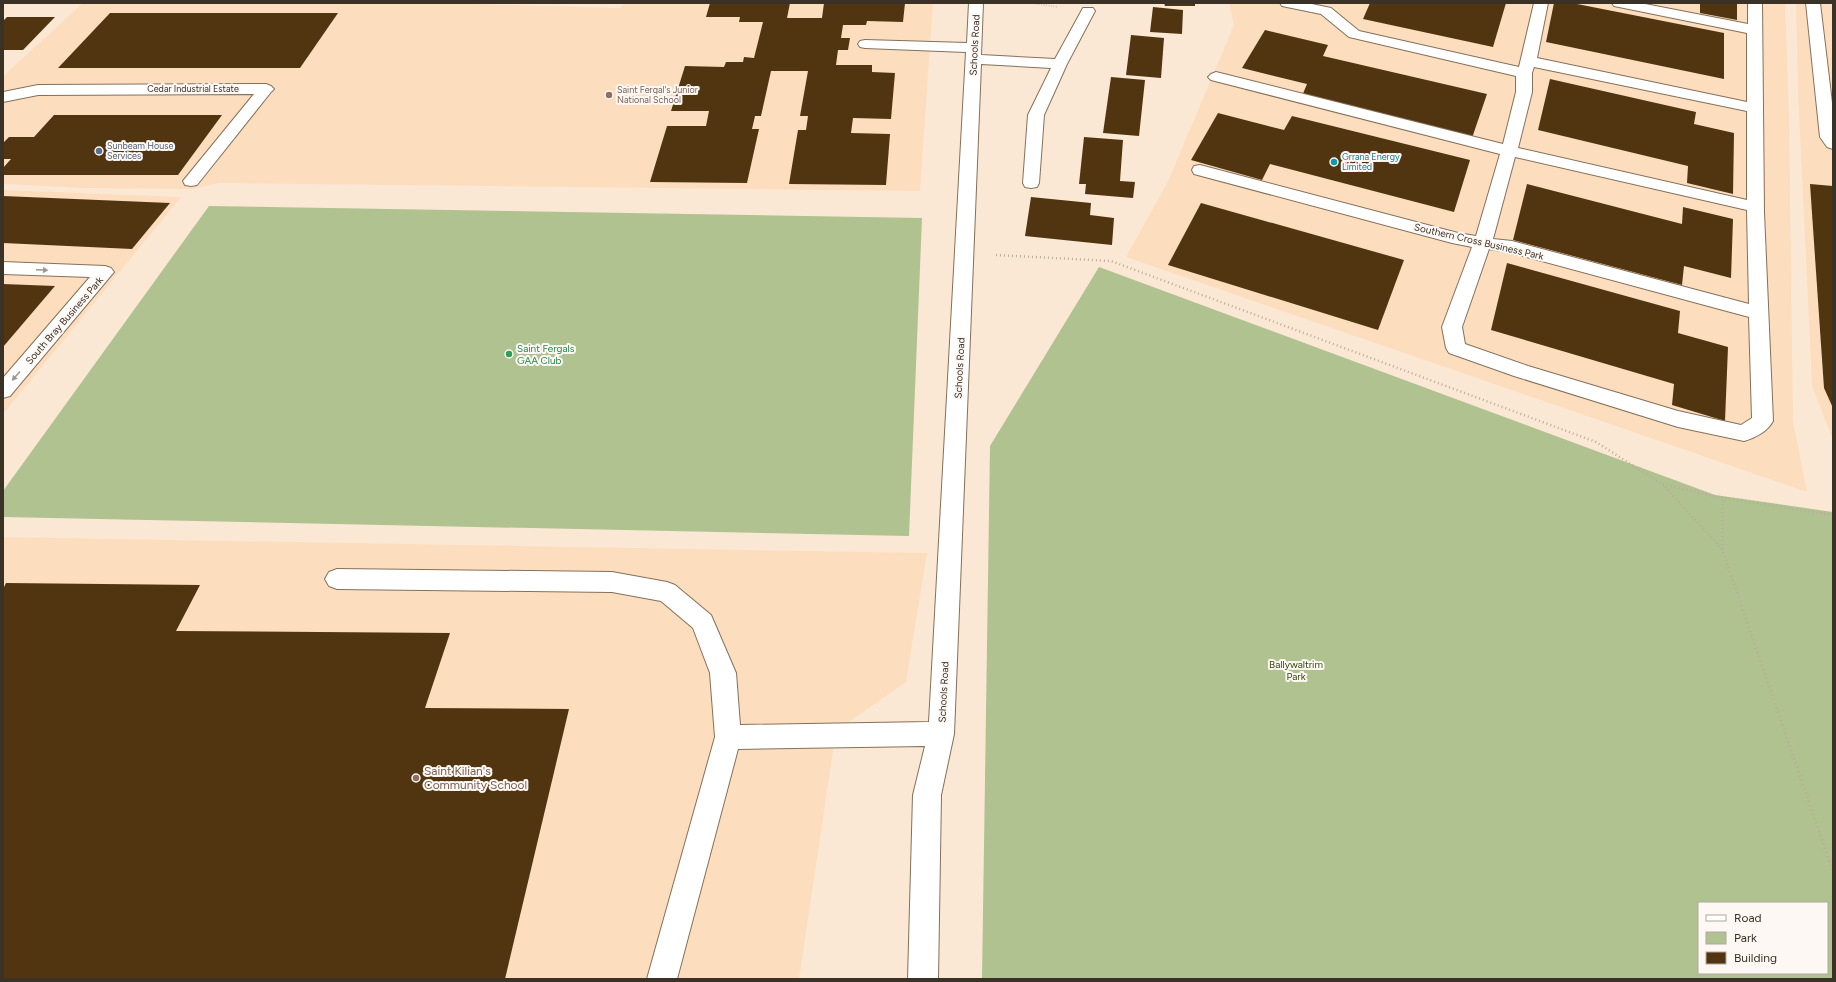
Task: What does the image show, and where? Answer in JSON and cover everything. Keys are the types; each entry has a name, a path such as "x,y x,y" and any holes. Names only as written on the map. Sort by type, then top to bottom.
{"street":[{"name":"Schools Road","path":"923,979 927,794 941,734 976,3"},
{"path":"1287,3 1326,11 1354,34 1754,108"},
{"path":"1541,3 1527,67 1524,92 1509,151 1483,242 1452,327 1456,348 1521,371 1678,419 1744,433 1763,421 1757,313 1754,108 1755,3"},
{"path":"1619,3 1755,30"},
{"path":"1813,3 1828,137 1833,144"},
{"path":"1031,183 1036,115 1060,64 1088,11"},
{"path":"865,44 974,53 1060,64"},
{"path":"1818,48 1833,57"},
{"path":"1216,77 1509,151 1756,207"},
{"name":"Cedar Industrial Estate","path":"3,97 38,90 266,89 191,181"},
{"name":"Southern Cross Business Park","path":"1200,170 1458,238 1512,247 1757,313"},
{"name":"South Bray Business Park","path":"3,268 105,272 3,392"},
{"path":"337,579 612,582 667,592 702,622 723,673 728,738 662,979"},
{"path":"728,738 802,735 941,734"}],"path":[{"path":"1009,3 1032,3 1088,11"},
{"path":"964,253 1111,261 1596,442 1662,484 1722,550"},
{"path":"1662,484 1723,498 1833,515"},
{"path":"1723,498 1722,550 1833,872"}],"shaded area":[{"name":"Saint Fergal's Junior National School","path":"83,3 430,3 620,8 624,3 933,3 920,191 219,183 192,189 84,188 3,184 3,76"},
{"path":"1229,3 1785,3 1789,116 1793,421 1807,492 1126,257 1168,181 1234,25"},
{"path":"1796,3 1833,3 1833,440 1812,386 1798,94"},
{"path":"3,190 181,197 3,414"},
{"name":"Saint Kilian's Community School","path":"3,537 927,553 906,682 836,731 799,979 3,979"}],"green space":[{"name":"Saint Fergals GAA Club","path":"209,206 922,218 909,536 3,517 3,491"},
{"name":"Ballywaltrim Park","path":"1099,267 1715,495 1833,512 1833,979 982,979 990,446"}],"building":[{"path":"710,3 790,3 787,18 822,18 824,3 905,3 903,22 867,21 866,25 843,25 841,38 850,38 848,50 838,50 836,65 872,65 872,72 895,73 891,119 853,118 851,133 890,134 886,185 789,184 798,130 806,130 808,116 800,116 808,71 771,71 761,116 755,116 752,129 759,129 747,183 650,182 667,126 706,126 709,111 671,111 685,66 724,67 726,62 743,62 744,57 754,58 763,22 739,22 740,17 706,17"},
{"path":"1164,3 1195,3 1195,6 1165,6"},
{"path":"1370,3 1506,3 1493,47 1363,19"},
{"path":"1554,3 1572,3 1724,33 1724,79 1546,42"},
{"path":"1700,3 1737,3 1737,20 1700,13"},
{"path":"1153,7 1183,10 1182,34 1150,32"},
{"path":"110,13 338,13 300,68 58,68"},
{"path":"7,17 55,17 23,50 3,50 3,21"},
{"path":"1265,30 1328,45 1323,56 1487,94 1472,138 1302,96 1307,84 1242,68"},
{"path":"1131,35 1164,38 1161,78 1126,75"},
{"path":"1111,77 1145,80 1139,136 1103,133"},
{"path":"1550,79 1696,112 1694,124 1734,133 1733,194 1687,183 1688,166 1538,130"},
{"name":"Grrana Energy Limited","path":"1218,113 1284,130 1292,116 1470,160 1454,212 1270,164 1262,180 1191,160"},
{"name":"Sunbeam House Services","path":"54,115 222,115 178,175 3,175 3,168 11,159 3,159 3,143 9,137 34,137"},
{"path":"1084,137 1123,140 1120,181 1135,182 1133,198 1085,194 1086,184 1079,184"},
{"path":"1527,184 1682,224 1683,207 1733,219 1731,278 1684,266 1682,285 1513,240"},
{"path":"1810,184 1833,186 1833,408 1824,388"},
{"path":"3,196 170,203 132,249 3,243"},
{"path":"1031,197 1091,203 1090,215 1114,218 1112,245 1025,236"},
{"path":"1201,203 1404,260 1378,330 1168,265"},
{"path":"1507,263 1680,311 1678,333 1728,347 1725,421 1672,405 1674,384 1491,330"},
{"path":"3,284 55,286 3,347"},
{"path":"6,583 200,585 176,631 450,633 425,708 569,709 505,979 3,979 3,589"}],"place":[{"name":"Saint Fergal's Junior National School","path":"609,95"},
{"name":"Sunbeam House Services","path":"99,151"},
{"name":"Grrana Energy Limited","path":"1334,162"},
{"name":"Saint Fergals GAA Club","path":"509,354"},
{"name":"Saint Kilian's Community School","path":"416,778"}]}
